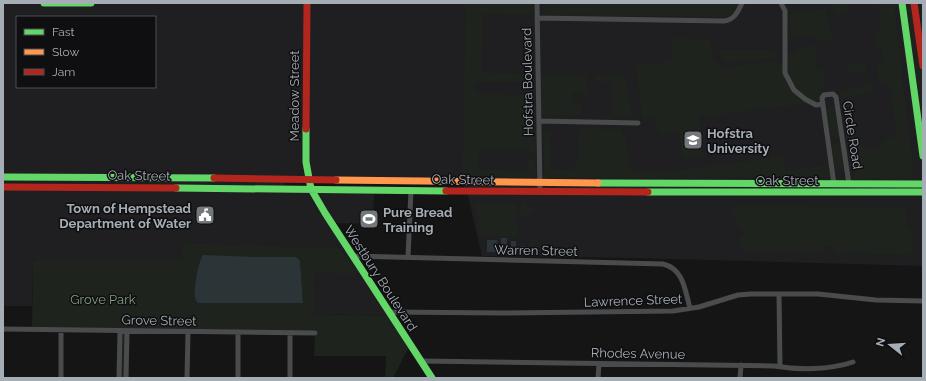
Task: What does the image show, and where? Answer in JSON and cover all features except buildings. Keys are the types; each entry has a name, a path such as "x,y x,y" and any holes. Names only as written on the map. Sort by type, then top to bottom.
{"street":[{"path":"44,3 91,3"},
{"name":"Meadow Street","path":"307,3 306,162 311,190"},
{"path":"537,3 537,18"},
{"name":"Hofstra Boulevard","path":"540,192 537,18 724,21 729,20 736,15 742,3"},
{"path":"780,3 786,13 785,73 794,90 805,99 816,105 823,104"},
{"path":"902,3 923,156"},
{"path":"914,3 923,66"},
{"name":"Circle Road","path":"834,184 823,96 835,94 849,184"},
{"path":"539,122 638,124"},
{"name":"Oak Street","path":"3,177 218,178 540,183 923,184"},
{"path":"131,178 131,187"},
{"path":"218,178 218,188"},
{"path":"687,184 687,192"},
{"name":"Oak Street","path":"3,187 540,192 923,192"},
{"name":"Westbury Boulevard","path":"311,190 432,378"},
{"path":"320,204 322,193 327,190"},
{"path":"408,257 411,190"},
{"name":"Warren Street","path":"353,256 663,264 669,265 678,272 690,308"},
{"name":"Lawrence Street","path":"389,312 502,313 673,311 738,295 751,294 818,294 876,300 923,301"},
{"path":"779,294 780,367"},
{"name":"Grove Street","path":"3,329 315,333"},
{"path":"61,330 61,378"},
{"path":"119,378 120,331"},
{"path":"126,378 127,331"},
{"path":"187,378 188,332"},
{"path":"238,332 238,378"},
{"path":"290,333 290,378"},
{"name":"Rhodes Avenue","path":"421,361 741,365 790,368 833,368 853,362"},
{"path":"598,364 598,378"},
{"path":"740,378 741,365"}],"shaded area":[{"path":"3,3 923,3 923,266 633,258 482,256 468,196 462,183 285,180 284,188 374,190 373,224 332,223 392,316 314,314 314,248 181,243 183,259 37,259 31,262 33,269 32,306 3,306"},
{"path":"501,238 507,238 507,252 501,252"},
{"path":"487,240 497,240 497,252 487,252"},
{"path":"511,241 516,241 516,246 526,246 526,252 511,252"},
{"path":"203,255 296,257 300,260 303,303 198,303 195,298 195,288 198,269"}],"green space":[{"path":"466,3 533,3 533,15 483,14 482,73 532,74 532,82 479,82 475,83 475,89 479,90 480,94 525,95 525,92 535,92 535,153 528,153 528,150 479,149 478,169 527,171 528,160 535,160 536,174 534,178 462,175"},
{"path":"543,3 739,3 735,12 725,17 543,15"},
{"path":"834,3 847,3 848,13 834,14"},
{"path":"878,3 894,3 914,178 855,178 851,144 861,143 869,149 880,147 887,138 897,136 890,86 882,82 877,75 876,62 883,61 882,51 879,47 877,47 875,33 880,31 880,13 878,11 880,10"},
{"path":"906,3 912,3 923,80 923,134"},
{"path":"826,9 833,39 816,41 815,37 802,38 800,35 799,37 791,37 789,13"},
{"path":"671,38 711,38 712,57 719,66 725,68 747,64 784,62 785,55 797,52 798,48 820,45 820,50 815,51 817,70 823,70 825,87 820,90 821,97 819,101 700,117 700,138 699,141 694,142 695,146 703,152 703,155 700,157 683,158 679,133 658,134 655,116 642,118 636,65 660,65 673,58"},
{"path":"720,50 769,50 778,55 777,58 741,60 729,64 723,63 720,58"},
{"path":"865,62 867,71 849,73 848,64"},
{"path":"542,74 587,75 587,95 581,95 576,92 571,95 571,101 576,104 581,102 581,115 542,116"},
{"path":"596,75 626,76 632,118 612,116 611,82 596,81"},
{"path":"870,76 872,93 841,97 840,90 869,85 868,80"},
{"path":"831,106 836,108 840,136 836,139 831,137 827,111"},
{"path":"579,128 621,129 626,140 630,171 649,171 650,174 784,156 785,171 830,164 831,177 544,178 543,133 550,133 551,169 573,170 578,159"},
{"path":"836,144 841,146 845,168 835,169 832,148 833,145"},
{"path":"525,201 533,210 528,215 521,215 521,203"},
{"path":"474,202 516,204 518,236 481,236"},
{"path":"733,206 905,207 908,227 911,227 914,255 835,253 834,246 822,246 822,253 745,251 740,246 738,240 744,233 731,209"},
{"path":"530,239 539,239 538,253 530,253"},
{"name":"Grove Park","path":"181,243 341,248 355,271 353,274 314,273 315,314 392,316 410,345 393,378 385,378 386,356 314,356 315,333 32,329 33,269 31,262 38,259 182,259","holes":["255,257 296,257 300,260 303,303"]},
{"path":"120,332 126,332 125,378 120,378"}],"traffic: fast":[{"path":"44,3 91,3"},
{"path":"902,3 923,156"},
{"path":"306,129 306,162 311,189 432,378"},
{"path":"3,177 214,178"},
{"path":"598,183 923,184"},
{"path":"176,188 446,191"},
{"path":"648,192 923,192"}],"traffic: slow":[{"path":"336,180 598,183"}],"traffic: jam":[{"path":"306,129 307,3"},
{"path":"914,3 923,66"},
{"path":"214,178 336,180"},
{"path":"3,187 176,188"},
{"path":"446,191 648,192"}],"place":[{"name":"Hofstra University","path":"693,140"},
{"name":"Town of Hempstead Department of Water","path":"205,215"},
{"name":"Pure Bread Training","path":"369,219"}]}
